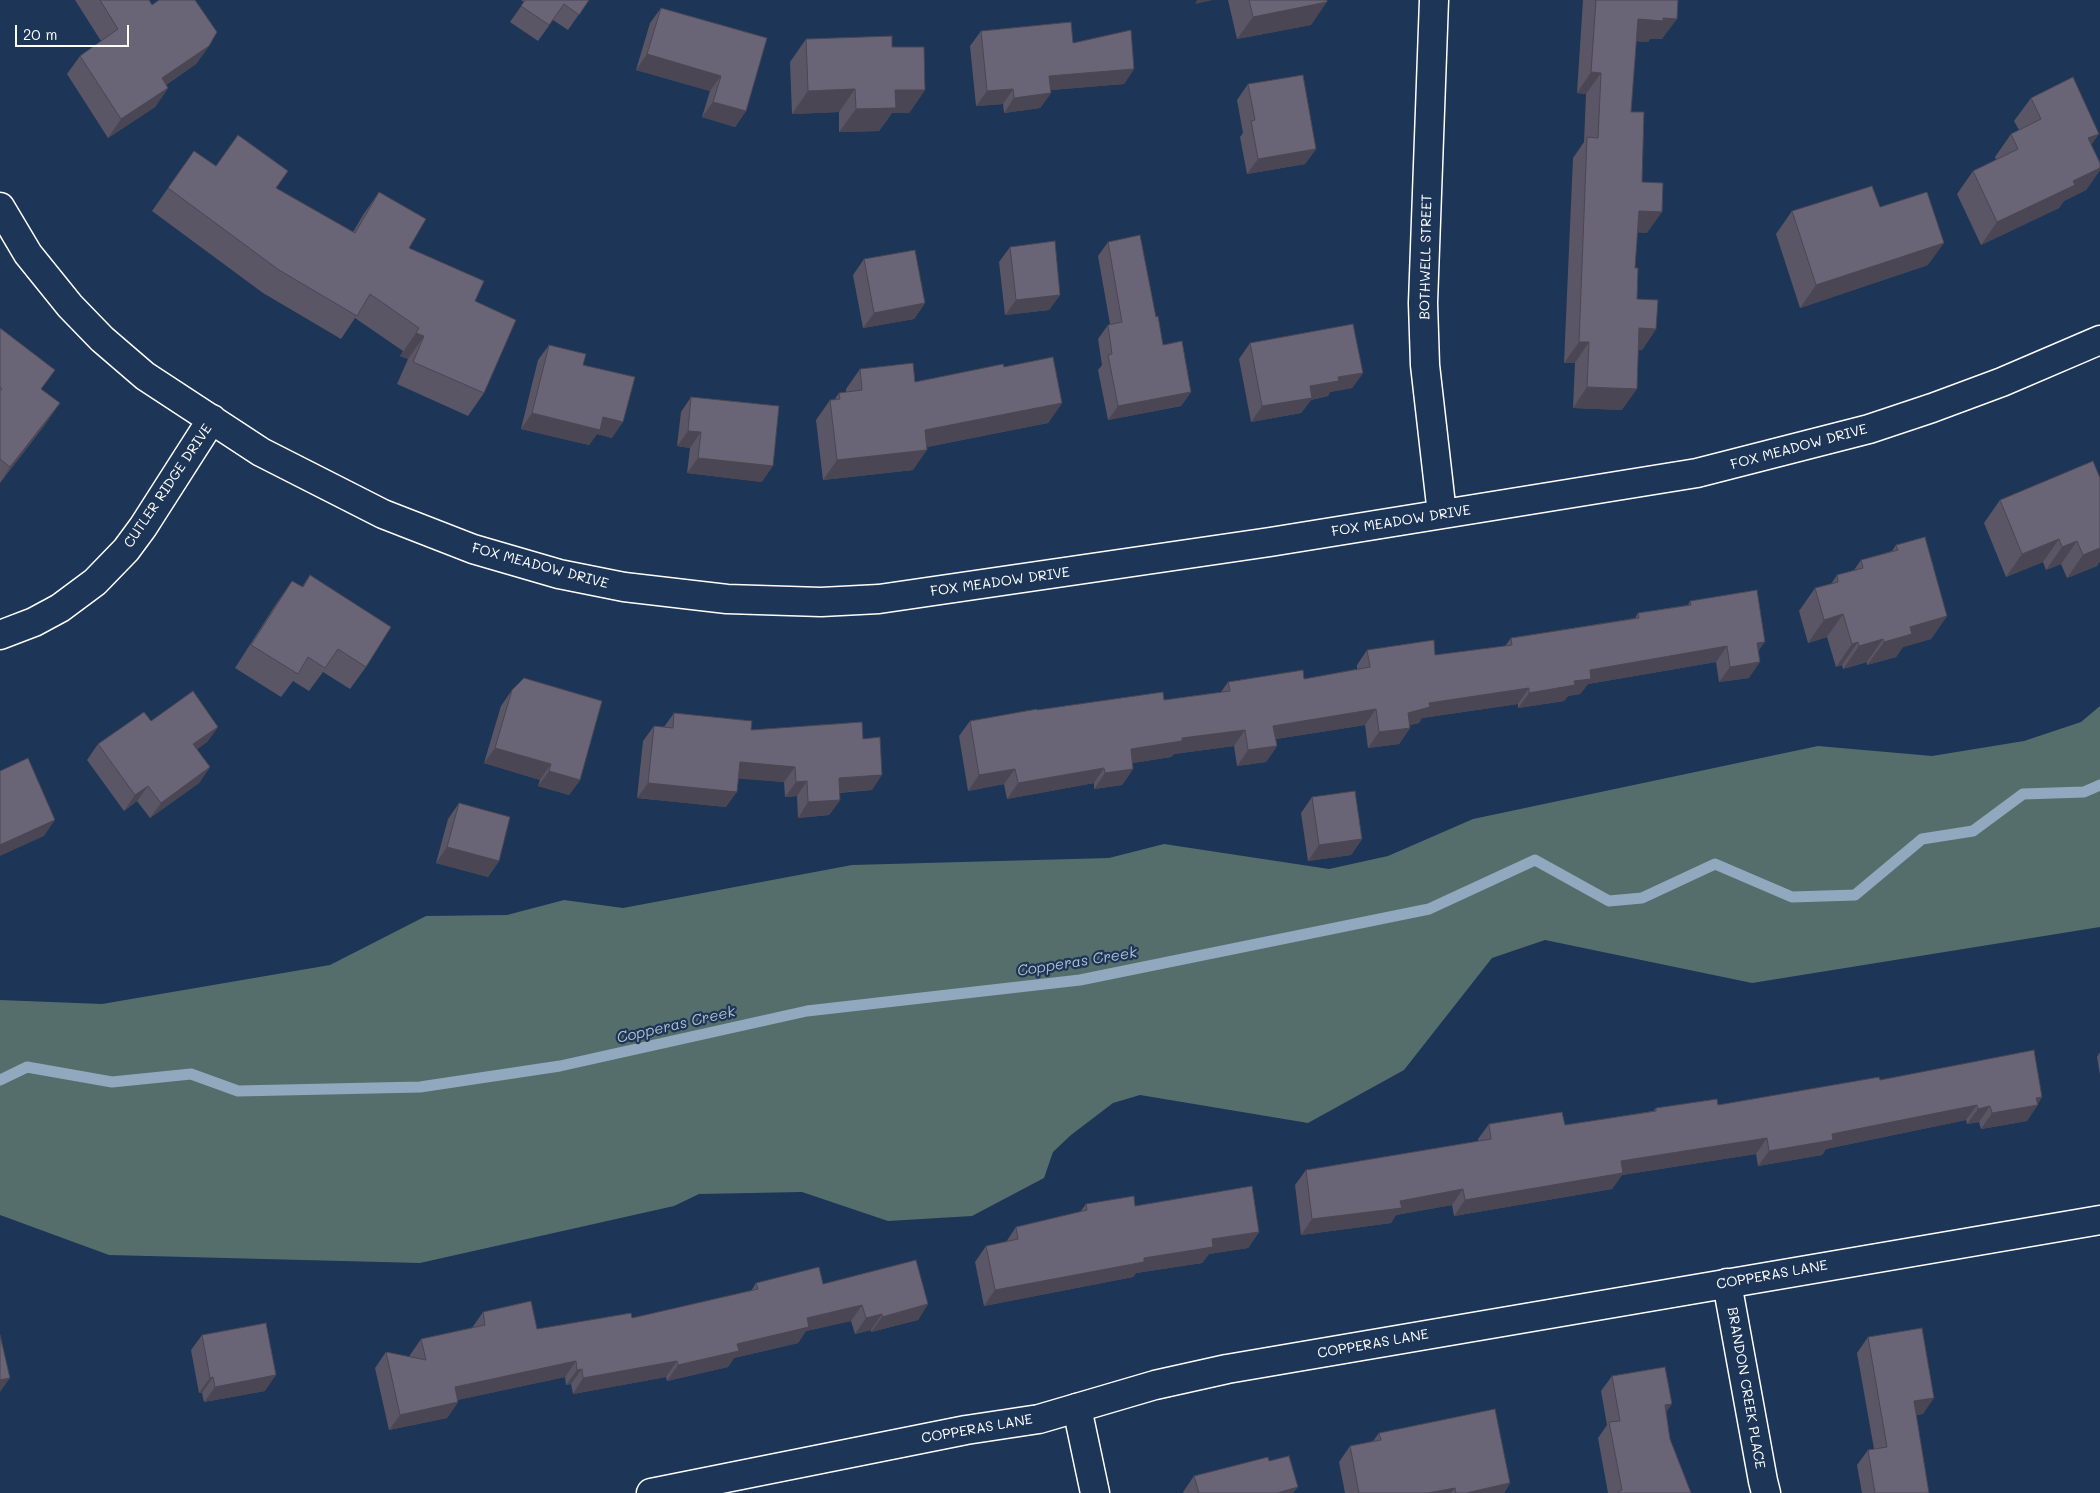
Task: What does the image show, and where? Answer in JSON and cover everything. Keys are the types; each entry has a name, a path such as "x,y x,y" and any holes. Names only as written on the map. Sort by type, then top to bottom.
{"street":[{"name":"BOTHWELL STREET","path":"1434,0 1423,303 1425,365 1442,514"},
{"name":"FOX MEADOW DRIVE","path":"0,208 28,254 70,306 102,339 145,376 261,452 383,514 473,549 559,574 624,587 727,600 821,602 878,599 1270,542 1623,487 1696,473 1777,454 1869,429 2002,382 2100,340"},
{"name":"CUTLER RIDGE DRIVE","path":"0,635 34,622 60,608 96,582 126,550 143,527 212,419"},
{"name":"COPPERAS LANE","path":"659,1492 966,1430 1039,1419 1156,1385 1227,1369 2100,1220"},
{"name":"BRANDON CREEK PLACE","path":"1727,1283 1766,1493"},
{"path":"1077,1408 1095,1493"}],"green space":[{"path":"2100,706 2100,927 1752,983 1545,940 1492,958 1404,1070 1308,1123 1140,1095 1113,1103 1071,1135 1053,1152 1044,1178 972,1216 888,1221 802,1192 699,1194 674,1206 420,1263 109,1255 0,1215 0,1000 102,1004 330,965 426,916 507,915 564,900 623,908 852,865 1109,858 1164,844 1329,869 1388,856 1473,819 1818,746 1932,756 2024,741 2081,722"}],"building":[{"path":"100,0 149,0 152,5 159,0 195,0 217,32 209,46 162,78 168,88 121,119 80,56 118,29"},
{"path":"525,0 589,0 579,15 564,4 549,25 521,6"},
{"path":"1249,0 1327,0 1327,2 1253,17"},
{"path":"1596,0 1678,0 1677,19 1663,18 1663,21 1638,19 1631,112 1644,112 1642,182 1663,183 1662,212 1639,211 1635,268 1638,268 1637,299 1658,300 1656,329 1639,328 1637,389 1587,387 1589,342 1579,342 1587,137 1598,138 1601,73 1591,72"},
{"path":"661,8 767,38 746,111 713,102 721,76 647,54"},
{"path":"1071,22 1073,43 1131,30 1134,69 1049,76 1051,93 1014,98 1013,89 987,91 981,31"},
{"path":"892,36 892,47 924,47 925,90 895,90 896,108 856,109 855,89 808,91 806,39"},
{"path":"1303,75 1316,149 1258,159 1251,121 1255,120 1248,84"},
{"path":"2073,77 2099,134 2088,138 2100,163 2100,168 2073,181 2075,185 1997,222 1973,171 2018,149 2011,134 2041,119 2031,98"},
{"path":"238,135 288,171 276,188 355,233 379,192 426,219 409,248 484,281 475,301 516,320 484,393 413,362 424,336 416,333 419,328 370,294 357,316 279,270 168,188 194,151 216,166"},
{"path":"1872,186 1880,207 1927,192 1944,243 1816,285 1792,211"},
{"path":"1140,235 1163,345 1182,341 1191,392 1118,406 1108,355 1112,354 1108,325 1122,322 1108,242"},
{"path":"1055,241 1060,295 1016,300 1010,247"},
{"path":"915,250 925,303 874,313 864,259"},
{"path":"1353,324 1363,373 1338,377 1339,381 1310,386 1312,398 1262,406 1250,343"},
{"path":"0,328 55,370 41,389 60,403 10,467 0,459 0,391 2,389 0,387"},
{"path":"549,345 586,354 583,365 635,377 623,422 603,417 600,430 532,413"},
{"path":"1053,357 1062,403 925,430 927,450 837,460 830,400 840,399 839,393 862,390 860,369 913,363 915,382 1003,364 1004,367"},
{"path":"691,397 779,406 773,466 698,458 701,432 688,431"},
{"path":"2093,461 2100,478 2100,548 2083,555 2077,541 2062,547 2059,539 2022,554 2000,500"},
{"path":"1925,537 1947,616 1910,627 1912,634 1884,642 1883,639 1859,646 1858,642 1852,644 1843,614 1824,620 1815,588 1838,582 1837,575 1863,568 1861,560 1898,550 1896,545"},
{"path":"310,575 391,627 366,667 338,649 325,668 308,657 298,674 251,645 292,581 303,587"},
{"path":"1757,590 1765,642 1757,643 1760,662 1730,667 1727,646 1590,670 1591,679 1574,681 1575,685 1529,693 1529,688 1429,703 1430,707 1408,713 1410,728 1379,732 1376,709 1273,726 1277,746 1248,750 1245,730 1182,738 1182,741 1131,749 1133,769 1105,773 1104,768 1018,783 1015,769 979,775 970,721 1037,709 1163,692 1164,700 1230,691 1228,682 1303,670 1304,679 1370,667 1367,650 1434,640 1435,655 1512,645 1511,638 1639,618 1638,613 1691,605 1690,601"},
{"path":"524,678 602,701 580,780 549,771 551,764 495,748 512,690"},
{"path":"193,691 218,727 193,744 210,767 161,803 148,786 135,795 98,744 144,712 151,721"},
{"path":"674,713 752,721 751,730 862,722 863,739 880,737 882,775 839,778 840,800 808,802 807,781 796,782 795,767 740,762 737,792 648,783 654,726 673,728"},
{"path":"28,758 55,820 0,845 0,771"},
{"path":"1355,791 1362,839 1319,845 1312,797"},
{"path":"459,803 510,817 499,861 447,847"},
{"path":"2034,1050 2042,1097 2036,1098 2038,1105 1992,1113 1990,1106 1978,1109 1977,1105 1832,1134 1833,1140 1769,1151 1767,1138 1621,1161 1623,1173 1465,1200 1463,1189 1400,1201 1402,1208 1312,1219 1306,1170 1491,1139 1489,1124 1562,1112 1565,1125 1656,1111 1656,1108 1717,1099 1718,1105 1879,1077 1880,1080"},
{"path":"1252,1186 1259,1232 1212,1239 1213,1247 1144,1258 1144,1262 995,1290 986,1246 1018,1239 1016,1227 1087,1210 1086,1204 1134,1196 1135,1206"},
{"path":"916,1260 928,1304 882,1317 882,1314 866,1318 862,1305 807,1318 809,1327 737,1344 739,1351 678,1365 677,1361 583,1378 582,1369 577,1370 576,1361 455,1387 458,1402 400,1415 386,1352 426,1360 421,1339 485,1325 483,1312 531,1301 537,1329 631,1313 632,1318 758,1289 756,1283 819,1267 823,1284"},
{"path":"266,1323 276,1375 215,1387 213,1377 210,1378 202,1335"},
{"path":"1922,1328 1934,1398 1914,1401 1929,1493 1875,1493 1868,1450 1887,1447 1868,1337"},
{"path":"0,1335 10,1378 0,1380"},
{"path":"1665,1367 1672,1404 1665,1405 1670,1439 1691,1493 1618,1493 1622,1490 1609,1422 1620,1421 1612,1376"},
{"path":"1495,1409 1510,1483 1466,1493 1456,1493 1455,1488 1428,1493 1359,1493 1350,1446 1381,1440 1379,1433"},
{"path":"1289,1456 1298,1487 1277,1493 1199,1493 1194,1476 1268,1457 1269,1461"}],"waterway":[{"name":"Copperas Creek","path":"0,1080 27,1067 112,1082 191,1074 238,1091 420,1087 560,1066 807,1011 1080,980 1429,909 1535,860 1609,901 1642,898 1715,864 1792,897 1855,895 1922,839 1973,831 2023,794 2084,792 2100,785"}]}
